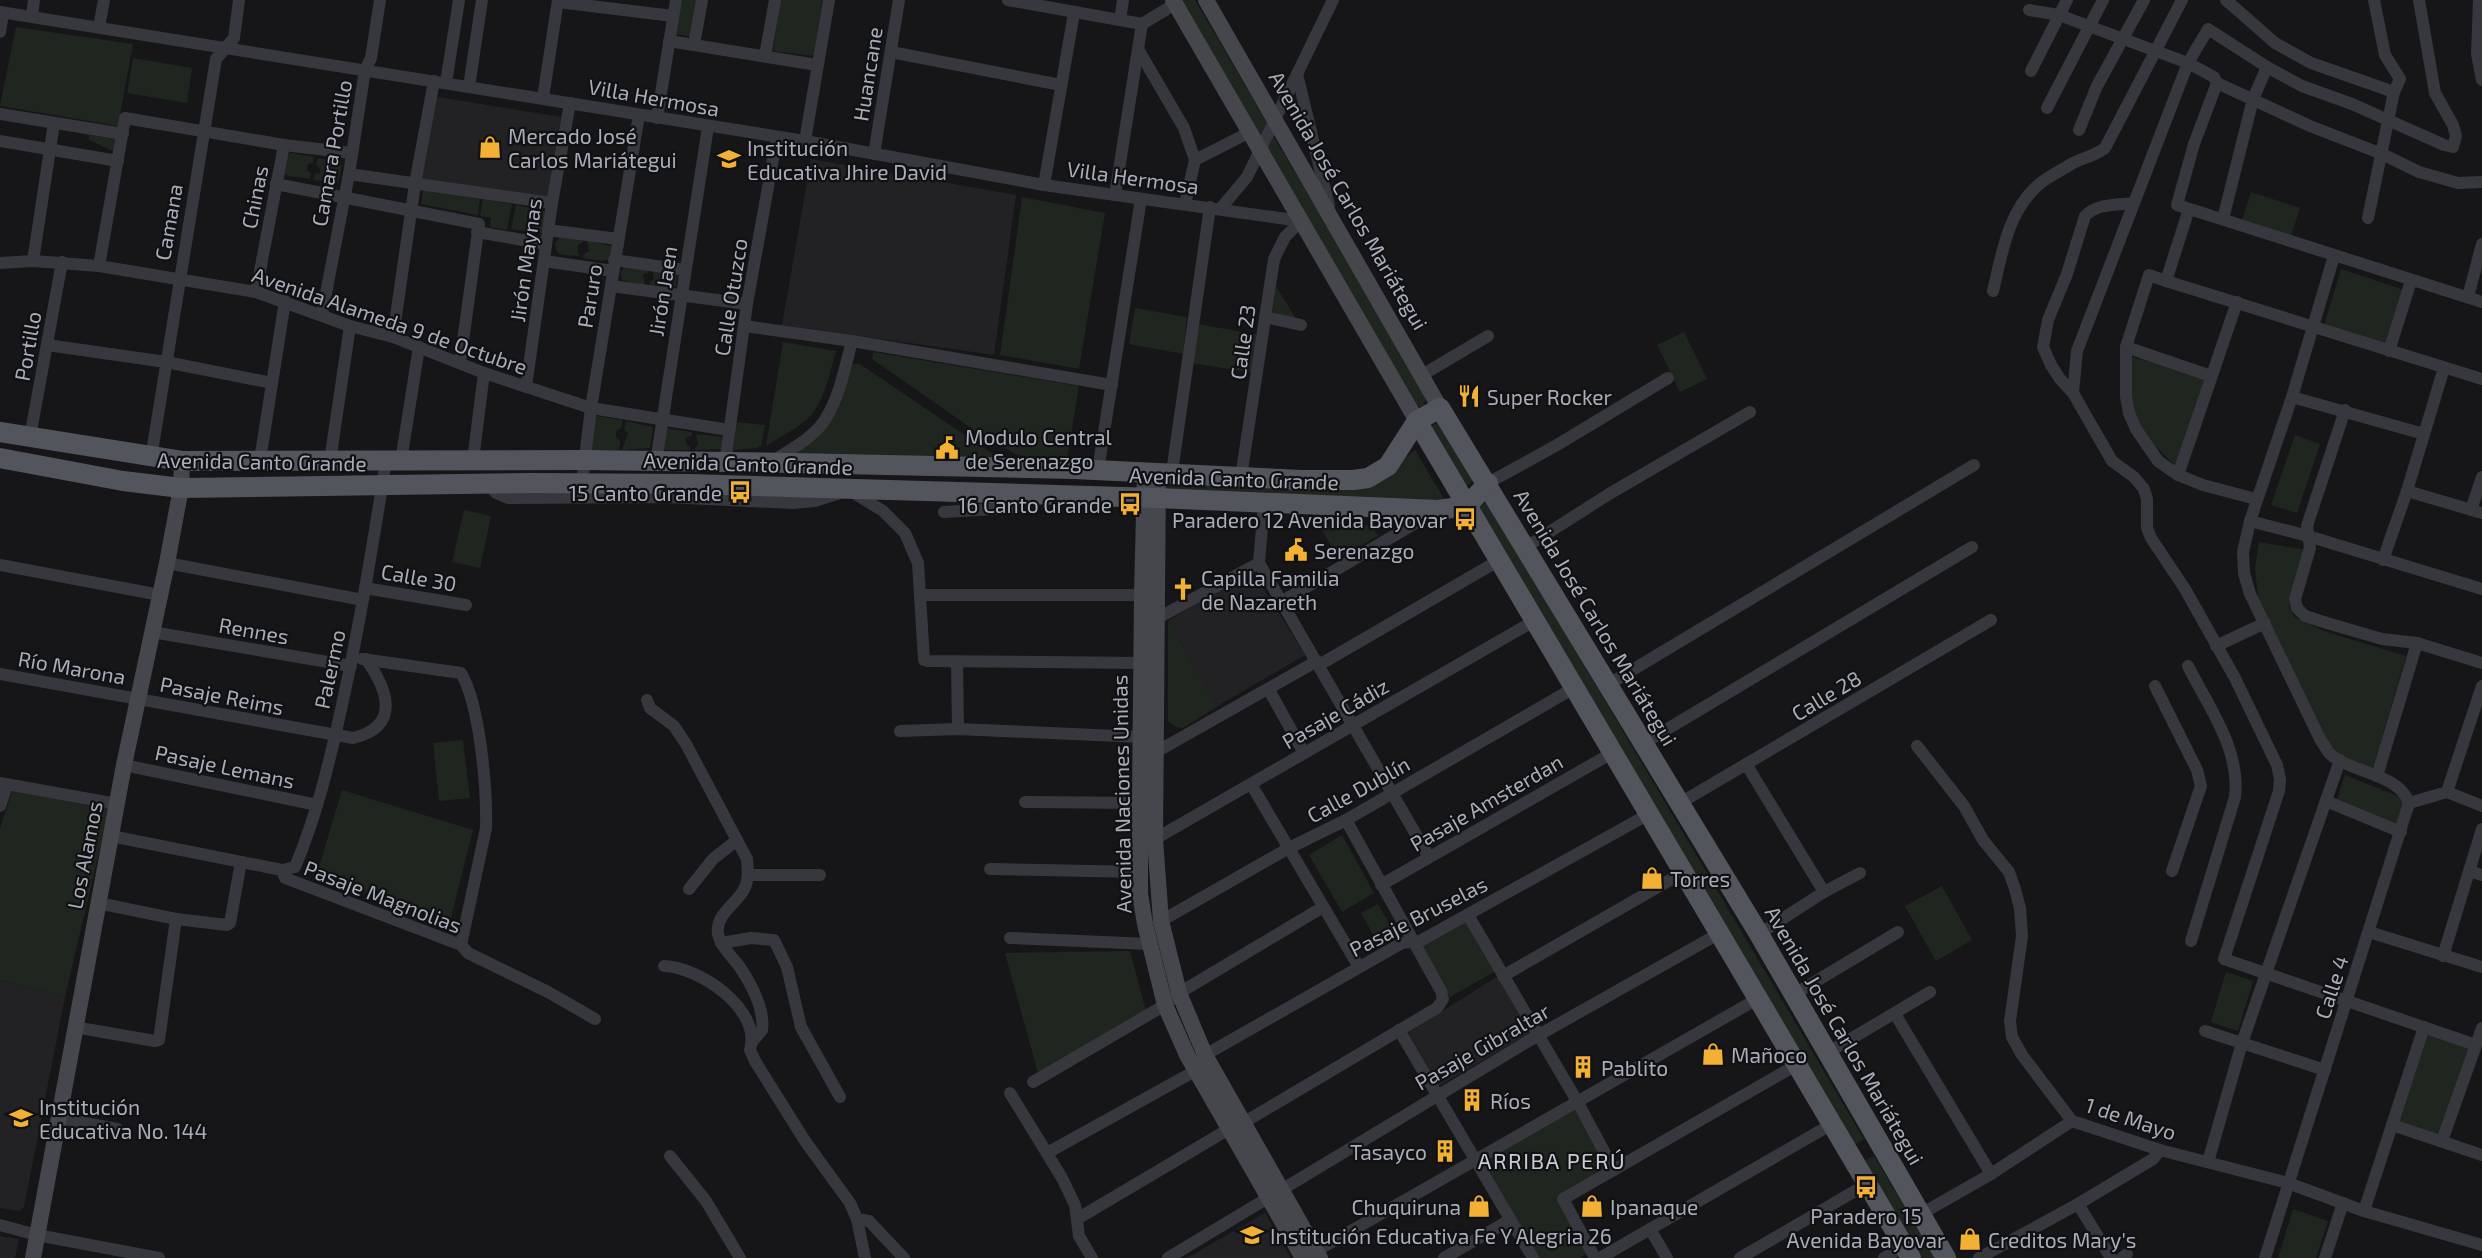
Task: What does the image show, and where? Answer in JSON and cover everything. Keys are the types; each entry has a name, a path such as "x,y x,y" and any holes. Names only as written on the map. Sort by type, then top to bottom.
{"main road":[{"name":"Avenida Canto Grande","path":"0,432 182,462 585,460 1098,470 1311,480 1368,478 1388,465 1417,421 1440,408"},
{"name":"Avenida José Carlos Mariátegui","path":"1440,408 1488,483 1759,934 1946,1258"},
{"path":"1417,421 1908,1252"},
{"name":"Avenida Canto Grande","path":"0,458 123,481 181,488 582,483 711,484 1438,510 1467,506"},
{"path":"1467,506 1488,483"},
{"path":"1853,1159 1879,1143"}],"street":[{"path":"32,16 34,0"},
{"path":"99,27 104,0"},
{"name":"Camana","path":"151,458 216,59 234,38 239,0"},
{"name":"Camara Portillo","path":"322,314 349,174 365,70 371,58 380,0"},
{"path":"393,337 415,184 459,0"},
{"path":"469,87 482,0"},
{"path":"657,118 676,0"},
{"path":"694,45 702,0"},
{"path":"765,56 775,0"},
{"path":"805,141 829,0"},
{"name":"Huancane","path":"874,154 899,0"},
{"path":"1008,0 1142,24"},
{"path":"1120,20 1123,0"},
{"name":"Avenida José Carlos Mariátegui","path":"1206,0 1440,408"},
{"path":"1158,472 1215,208 1246,177 1333,0"},
{"path":"2031,71 2067,0"},
{"path":"2047,108 2103,0"},
{"path":"2079,130 2097,86 2144,0"},
{"path":"1993,291 2010,225 2025,198 2039,184 2072,163 2098,154 2105,148 2182,0"},
{"path":"2226,0 2275,44 2311,63 2394,92"},
{"path":"2368,218 2394,92 2400,79 2385,55 2374,0"},
{"path":"2073,393 2077,351 2188,63 2208,29 2267,67 2302,86 2453,147 2456,136 2453,125 2435,93 2420,0"},
{"path":"2479,0 2477,54 2482,80"},
{"path":"543,98 558,1 673,16"},
{"path":"1115,195 1142,24 1174,1 1417,421"},
{"path":"2029,10 2059,15 2188,63 2214,77 2217,83 2310,126 2429,175 2458,183 2482,182"},
{"path":"1044,185 1074,12"},
{"path":"0,32 2,13"},
{"name":"Villa Hermosa","path":"2,13 805,141 1044,185 1301,220"},
{"path":"669,41 817,64"},
{"path":"1138,49 1184,128 1196,160 1185,204"},
{"path":"891,52 1061,85"},
{"path":"2223,219 2253,99 2267,67"},
{"path":"1297,74 1333,222"},
{"path":"2217,83 2194,144 2177,205 2482,302"},
{"name":"Jirón Maynas","path":"526,387 552,203 570,103"},
{"path":"0,114 123,134"},
{"name":"Paruro","path":"582,483 591,408 639,115"},
{"path":"99,266 125,118 284,146 352,153"},
{"path":"33,261 54,123"},
{"name":"Jirón Jaen","path":"656,462 708,127"},
{"path":"1196,160 1250,132"},
{"name":"Calle Otuzco","path":"725,463 747,304 777,137"},
{"path":"0,141 118,161"},
{"name":"Chinas","path":"256,292 284,146"},
{"path":"349,174 552,203"},
{"path":"276,184 479,224 460,363"},
{"path":"1098,470 1141,199"},
{"path":"2134,204 2100,207 2090,210 2085,216 2067,274 2048,320 2043,347 2060,379 2073,393 2112,461 2134,477 2144,489 2147,499 2147,528 2151,538 2185,589 2235,678 2277,765 2280,779 2279,791 2224,959 2476,1045"},
{"path":"2166,281 2189,209"},
{"name":"Calle 23","path":"1241,477 1274,259 1286,237 1301,220"},
{"path":"548,230 618,239"},
{"path":"477,232 546,244"},
{"path":"2468,297 2482,244"},
{"path":"2334,256 2292,397 2256,498 2243,552 2244,573 2250,594 2321,741 2329,753 2400,789 2407,795 2409,803 2447,792 2482,806"},
{"name":"Avenida Alameda 9 de Octubre","path":"0,263 33,261 99,266 256,292 350,326 393,337 484,373 591,408 729,430"},
{"path":"544,261 685,270"},
{"name":"Portillo","path":"30,437 62,262"},
{"path":"2256,498 2178,475 2158,461 2136,429 2129,413 2126,397 2126,347 2149,275 2482,379"},
{"path":"2389,351 2411,281"},
{"path":"611,286 747,304"},
{"path":"260,460 285,301"},
{"path":"2178,475 2237,302"},
{"path":"1265,317 1301,325"},
{"path":"330,461 350,326"},
{"path":"744,326 852,341 1112,385"},
{"path":"1422,375 1488,336"},
{"path":"768,464 796,446 826,419 843,378 852,341"},
{"path":"47,345 166,362 272,383"},
{"name":"Palermo","path":"282,870 295,867 317,805 351,662 382,487 394,461 419,347"},
{"path":"2126,347 2211,376"},
{"path":"2383,560 2407,491 2444,368"},
{"path":"473,460 484,373"},
{"path":"1488,483 1557,445 1668,378"},
{"path":"2292,397 2424,434"},
{"path":"2345,410 2307,526 2310,548 2295,599 2297,608 2305,616 2382,639 2417,643 2482,663"},
{"path":"1526,547 1609,494 1750,412"},
{"name":"Los Alamos","path":"33,1258 124,765 167,563 181,488 182,462"},
{"path":"1609,684 1974,465"},
{"name":"Avenida Naciones Unidas","path":"1158,472 1151,498 1142,595 1141,663 1161,921 1179,993 1236,1126 1274,1194 1313,1256"},
{"path":"2407,491 2476,511 2482,477"},
{"path":"488,484 496,493 508,498 665,497 794,503 815,501 849,490 883,511 905,533 918,562 924,660 1141,663"},
{"path":"944,513 1011,508 1019,503 1022,495"},
{"name":"Avenida Naciones Unidas","path":"1151,498 1156,619 1140,803 1140,894 1149,944 1165,1005 1195,1071 1236,1126"},
{"path":"1264,503 1259,563 1429,857"},
{"path":"1281,602 1438,510"},
{"path":"2250,521 2308,536 2482,589"},
{"path":"1644,743 1972,547"},
{"path":"900,731 958,729 1146,747 1269,690 1498,561"},
{"name":"Calle 30","path":"167,563 364,594 466,605"},
{"path":"1156,619 1259,563"},
{"path":"0,565 160,595"},
{"path":"920,595 1142,595"},
{"name":"Calle 28","path":"1680,803 1991,620"},
{"name":"Pasaje Cádiz","path":"1155,839 1534,621"},
{"path":"2217,646 2265,623"},
{"name":"Rennes","path":"152,632 351,662 366,659 461,673 469,686 474,705 481,753 486,822 461,945"},
{"path":"2377,776 2417,643"},
{"name":"Pasaje Reims","path":"138,698 352,738 376,729 384,717 387,704 383,686 366,659"},
{"path":"957,662 958,729"},
{"path":"2188,666 2228,745 2237,783 2235,797 2191,941"},
{"name":"Río Marona","path":"0,674 138,698"},
{"path":"2156,686 2197,770 2201,786 2172,872"},
{"path":"2447,792 2477,720 2482,686"},
{"name":"Calle Dublín","path":"1161,921 1289,848 1346,820 1574,688"},
{"path":"1269,690 1304,753"},
{"path":"647,700 650,708 674,726 686,744 747,859 748,875 743,891 718,922 718,935 721,943 742,969 760,1012 762,1030 752,1042 750,1050 804,1141 850,1203 857,1219 865,1258"},
{"name":"1 de Mayo","path":"1917,746 1964,806 1983,840 2008,872 2020,908 2022,936 2010,1021 2012,1037 2022,1055 2072,1121 2160,1150 2288,1183 2364,1211 2482,1245"},
{"name":"Pasaje Amsterdan","path":"1381,885 1612,753"},
{"path":"2208,1162 2242,1043 2340,760"},
{"path":"1746,764 1824,892"},
{"name":"Pasaje Lemans","path":"124,765 317,805"},
{"path":"0,806 3,784 117,804"},
{"path":"1251,784 1359,968"},
{"path":"2326,801 2401,832"},
{"path":"1025,802 1140,803"},
{"name":"Calle 4","path":"2265,1258 2409,803"},
{"name":"Pasaje Bruselas","path":"1205,1055 1402,943 1420,941 1649,814"},
{"path":"1077,1219 1437,1008 1443,999 1440,991 1346,820"},
{"path":"2443,956 2482,829"},
{"name":"Pasaje Magnolias","path":"111,836 282,870 285,878 461,945 468,953 548,992 596,1019"},
{"path":"689,889 713,859 737,840"},
{"path":"98,903 224,926 230,923 241,862"},
{"path":"990,869 1140,872"},
{"path":"2469,871 2482,875"},
{"path":"1503,976 1684,872"},
{"path":"1759,934 1824,892 1860,873"},
{"path":"748,875 820,875"},
{"path":"1033,1082 1165,1005 1179,993 1323,907"},
{"path":"1468,915 1577,1101 1614,1170"},
{"path":"74,1027 159,1040 176,919"},
{"path":"1793,995 1898,932"},
{"path":"2369,932 2482,967"},
{"name":"Pasaje Gibraltar","path":"1168,1258 1537,1036 1720,933"},
{"path":"721,943 751,938 774,940 787,967 801,1026 840,1097"},
{"path":"1010,939 1149,944"},
{"path":"663,966 674,966 689,972 729,995 742,1014 752,1042"},
{"path":"1827,1053 1930,992"},
{"path":"1313,1256 1474,1160 1759,998"},
{"path":"1895,1014 1991,1174"},
{"path":"2364,1211 2424,1028"},
{"path":"2442,1141 2482,1028"},
{"path":"1399,1030 1533,1258"},
{"path":"2205,1031 2325,1070"},
{"path":"1798,1064 1563,1199 1593,1257 1650,1229 1832,1124"},
{"path":"1047,1153 1195,1071"},
{"path":"1010,1093 1047,1153 1075,1205 1079,1236 1092,1258"},
{"path":"58,1118 117,1129"},
{"path":"1921,1214 1991,1174 2072,1121"},
{"path":"2392,1125 2482,1155"},
{"path":"1979,1258 2078,1204 2153,1159 2160,1150"},
{"path":"670,1156 706,1200 740,1258"},
{"path":"1740,1258 1867,1184"},
{"path":"2325,1258 2343,1203"},
{"path":"2078,1204 2111,1258"},
{"path":"857,1219 869,1221 904,1258"},
{"path":"1444,1258 1510,1220"},
{"path":"0,1225 37,1235 159,1258"},
{"path":"1650,1229 1667,1258"},
{"path":"1884,1258 1908,1252"}],"shaded area":[{"path":"682,0 700,0 693,37 676,34"},
{"path":"780,0 822,0 814,56 773,51"},
{"path":"1178,0 1195,0 1267,123 1260,135"},
{"path":"16,27 133,44 118,126 0,106"},
{"path":"133,58 192,68 187,103 127,93"},
{"name":"Mercado José Carlos Mariátegui","path":"433,96 561,117 547,198 419,178"},
{"path":"89,135 117,139 115,152 89,140"},
{"path":"1273,136 1330,230 1426,398 1424,405 1420,407 1415,404 1265,152"},
{"path":"291,153 314,157 313,163 308,164 310,179 288,176 285,173 288,155"},
{"path":"318,158 340,163 342,166 338,182 314,180 315,174 320,173 320,168 316,164"},
{"path":"811,159 1016,195 994,355 782,325"},
{"path":"423,190 480,199 478,215 421,204"},
{"path":"2251,192 2300,208 2291,236 2242,220"},
{"path":"1022,197 1105,213 1079,369 1000,355"},
{"path":"483,199 512,204 507,230 490,227 491,218 480,216"},
{"path":"516,205 545,211 542,233 511,229"},
{"path":"560,237 583,240 577,252 580,256 562,255 557,252 555,243"},
{"path":"587,240 611,246 609,259 602,261 583,258 584,254 589,251"},
{"path":"626,267 649,269 648,273 643,274 645,286 622,280 620,272"},
{"path":"652,269 675,274 676,286 669,290 649,287 650,282 654,279"},
{"path":"2341,269 2404,290 2386,348 2323,329"},
{"path":"1276,286 1298,322 1272,316"},
{"path":"1135,308 1187,317 1183,354 1129,344"},
{"path":"1197,324 1261,335 1255,373 1191,363"},
{"path":"1684,332 1707,379 1680,392 1657,345"},
{"path":"783,342 836,351 826,388 818,405 806,420 766,446"},
{"path":"873,352 1079,386 1066,466 1018,455 987,439 872,359"},
{"path":"2128,356 2208,376 2178,468 2150,441 2137,422 2130,398"},
{"path":"853,364 860,364 1009,465 780,460 815,434 844,390"},
{"path":"596,416 623,420 621,428 616,431 616,437 620,441 619,450 592,450"},
{"path":"626,421 653,427 650,448 622,450 628,433 624,430"},
{"path":"737,422 765,425 761,446 733,450"},
{"path":"1436,423 1442,424 1474,478 1470,484 1466,485 1431,427"},
{"path":"665,428 692,432 692,435 686,438 686,444 690,446 690,450 662,450"},
{"path":"696,434 722,437 721,449 694,450 698,444"},
{"path":"2295,435 2320,444 2297,513 2271,505"},
{"path":"1415,450 1446,502 1166,492 1167,481 1372,485"},
{"path":"1487,501 1864,1139 1853,1146 1473,513"},
{"path":"464,510 491,516 480,568 452,562"},
{"path":"1319,524 1372,525 1378,536 1338,558"},
{"path":"2259,542 2306,550 2306,557 2289,606 2294,617 2324,631 2406,656 2373,768 2358,765 2335,753 2311,713 2258,599 2255,567"},
{"path":"1252,570 1305,655 1218,706 1168,621"},
{"path":"1168,621 1218,706 1183,728 1176,727 1168,721"},
{"path":"463,740 470,798 439,801 433,743"},
{"path":"2345,775 2400,797 2405,806 2398,827 2336,803"},
{"path":"342,790 473,830 451,918 316,877"},
{"path":"12,791 109,809 65,997 0,980 0,828"},
{"path":"1342,835 1374,893 1342,912 1309,855"},
{"path":"1942,886 1972,940 1936,961 1905,906"},
{"path":"1378,904 1395,934 1378,943 1361,913"},
{"path":"1466,917 1496,971 1450,997 1419,943"},
{"path":"1130,951 1146,1011 1038,1073 1005,953"},
{"path":"2226,972 2253,981 2238,1031 2211,1022"},
{"path":"1498,976 1530,1033 1439,1086 1408,1033"},
{"name":"Institución Educativa No. 144","path":"0,980 65,997 24,1207 19,1211 0,1208"},
{"path":"2427,1033 2471,1046 2441,1136 2398,1123"},
{"path":"1577,1108 1611,1169 1560,1198 1589,1253 1579,1258 1536,1258 1478,1163"},
{"path":"1874,1156 1935,1258 1920,1258 1862,1162"},
{"path":"2293,1209 2328,1221 2316,1258 2278,1258"},
{"name":"Institución Educativa Fe Y Alegria 26","path":"1265,1213 1291,1258 1187,1258"},
{"path":"0,1236 19,1239 15,1258 0,1258"}],"place":[{"name":"Mercado José Carlos Mariátegui","path":"490,147"},
{"name":"Institución Educativa Jhire David","path":"729,159"},
{"name":"Super Rocker","path":"1469,396"},
{"name":"Modulo Central de Serenazgo","path":"947,448"},
{"name":"15 Canto Grande","path":"740,492"},
{"name":"16 Canto Grande","path":"1130,504"},
{"name":"Paradero 12 Avenida Bayovar","path":"1465,519"},
{"name":"Serenazgo","path":"1296,550"},
{"name":"Capilla Familia de Nazareth","path":"1183,589"},
{"name":"Torres","path":"1652,878"},
{"name":"Mañoco","path":"1713,1054"},
{"name":"Pablito","path":"1583,1067"},
{"name":"Ríos","path":"1472,1100"},
{"name":"Institución Educativa No. 144","path":"21,1118"},
{"name":"Tasayco","path":"1445,1151"},
{"name":"Paradero 15 Avenida Bayovar","path":"1866,1187"},
{"name":"Chuquiruna","path":"1479,1206"},
{"name":"Ipanaque","path":"1592,1206"},
{"name":"Institución Educativa Fe Y Alegria 26","path":"1252,1235"},
{"name":"Creditos Mary's","path":"1970,1239"}],"district":[{"name":"ARRIBA PERÚ","path":"1552,1160"}]}
